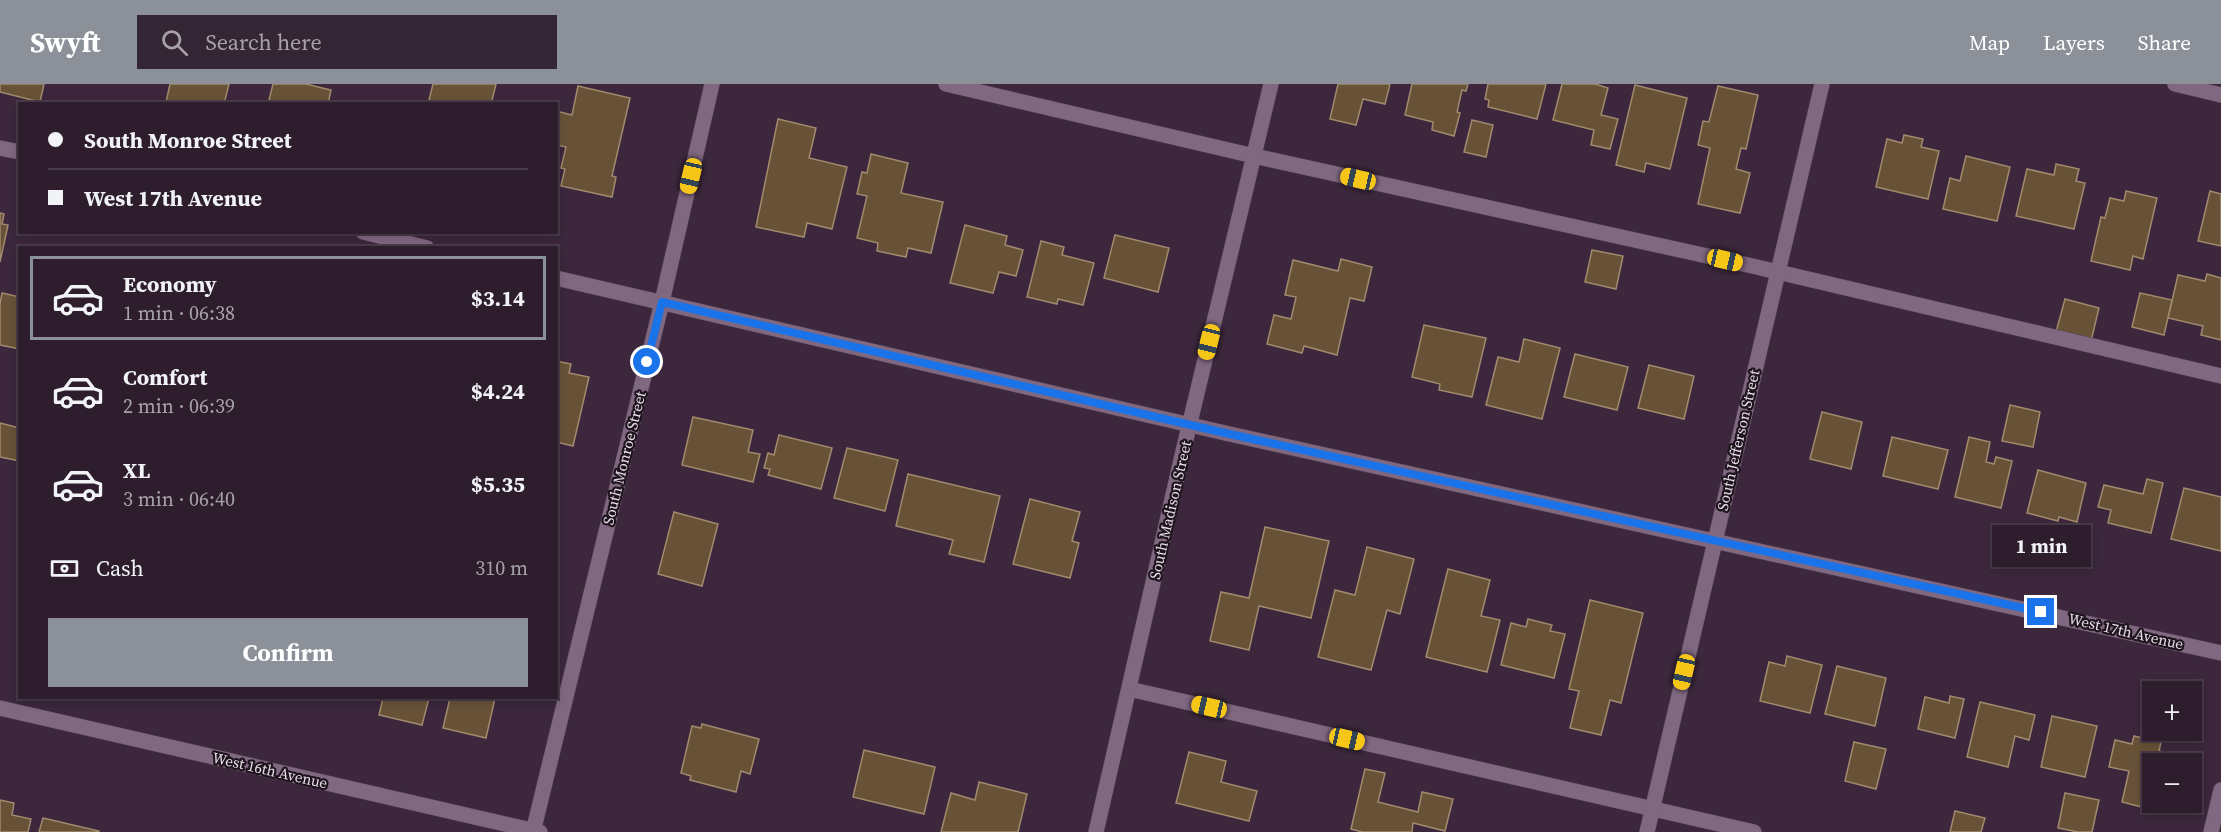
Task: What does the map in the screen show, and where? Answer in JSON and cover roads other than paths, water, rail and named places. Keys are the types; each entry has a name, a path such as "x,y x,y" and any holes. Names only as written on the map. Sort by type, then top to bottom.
{"street":[{"name":"South Monroe Street","path":"535,832 712,84"},
{"path":"946,84 1254,156 1778,272 2221,376"},
{"name":"South Madison Street","path":"1096,832 1189,425 1271,84"},
{"name":"South Jefferson Street","path":"1647,832 1822,84"},
{"path":"2175,84 2221,95"},
{"path":"0,148 18,152"},
{"path":"371,234 419,246"},
{"name":"West 17th Avenue","path":"558,278 1189,425 2221,652"},
{"path":"1129,688 1754,832"},
{"name":"West 16th Avenue","path":"0,708 535,832"},
{"path":"2211,832 2221,790"}]}
